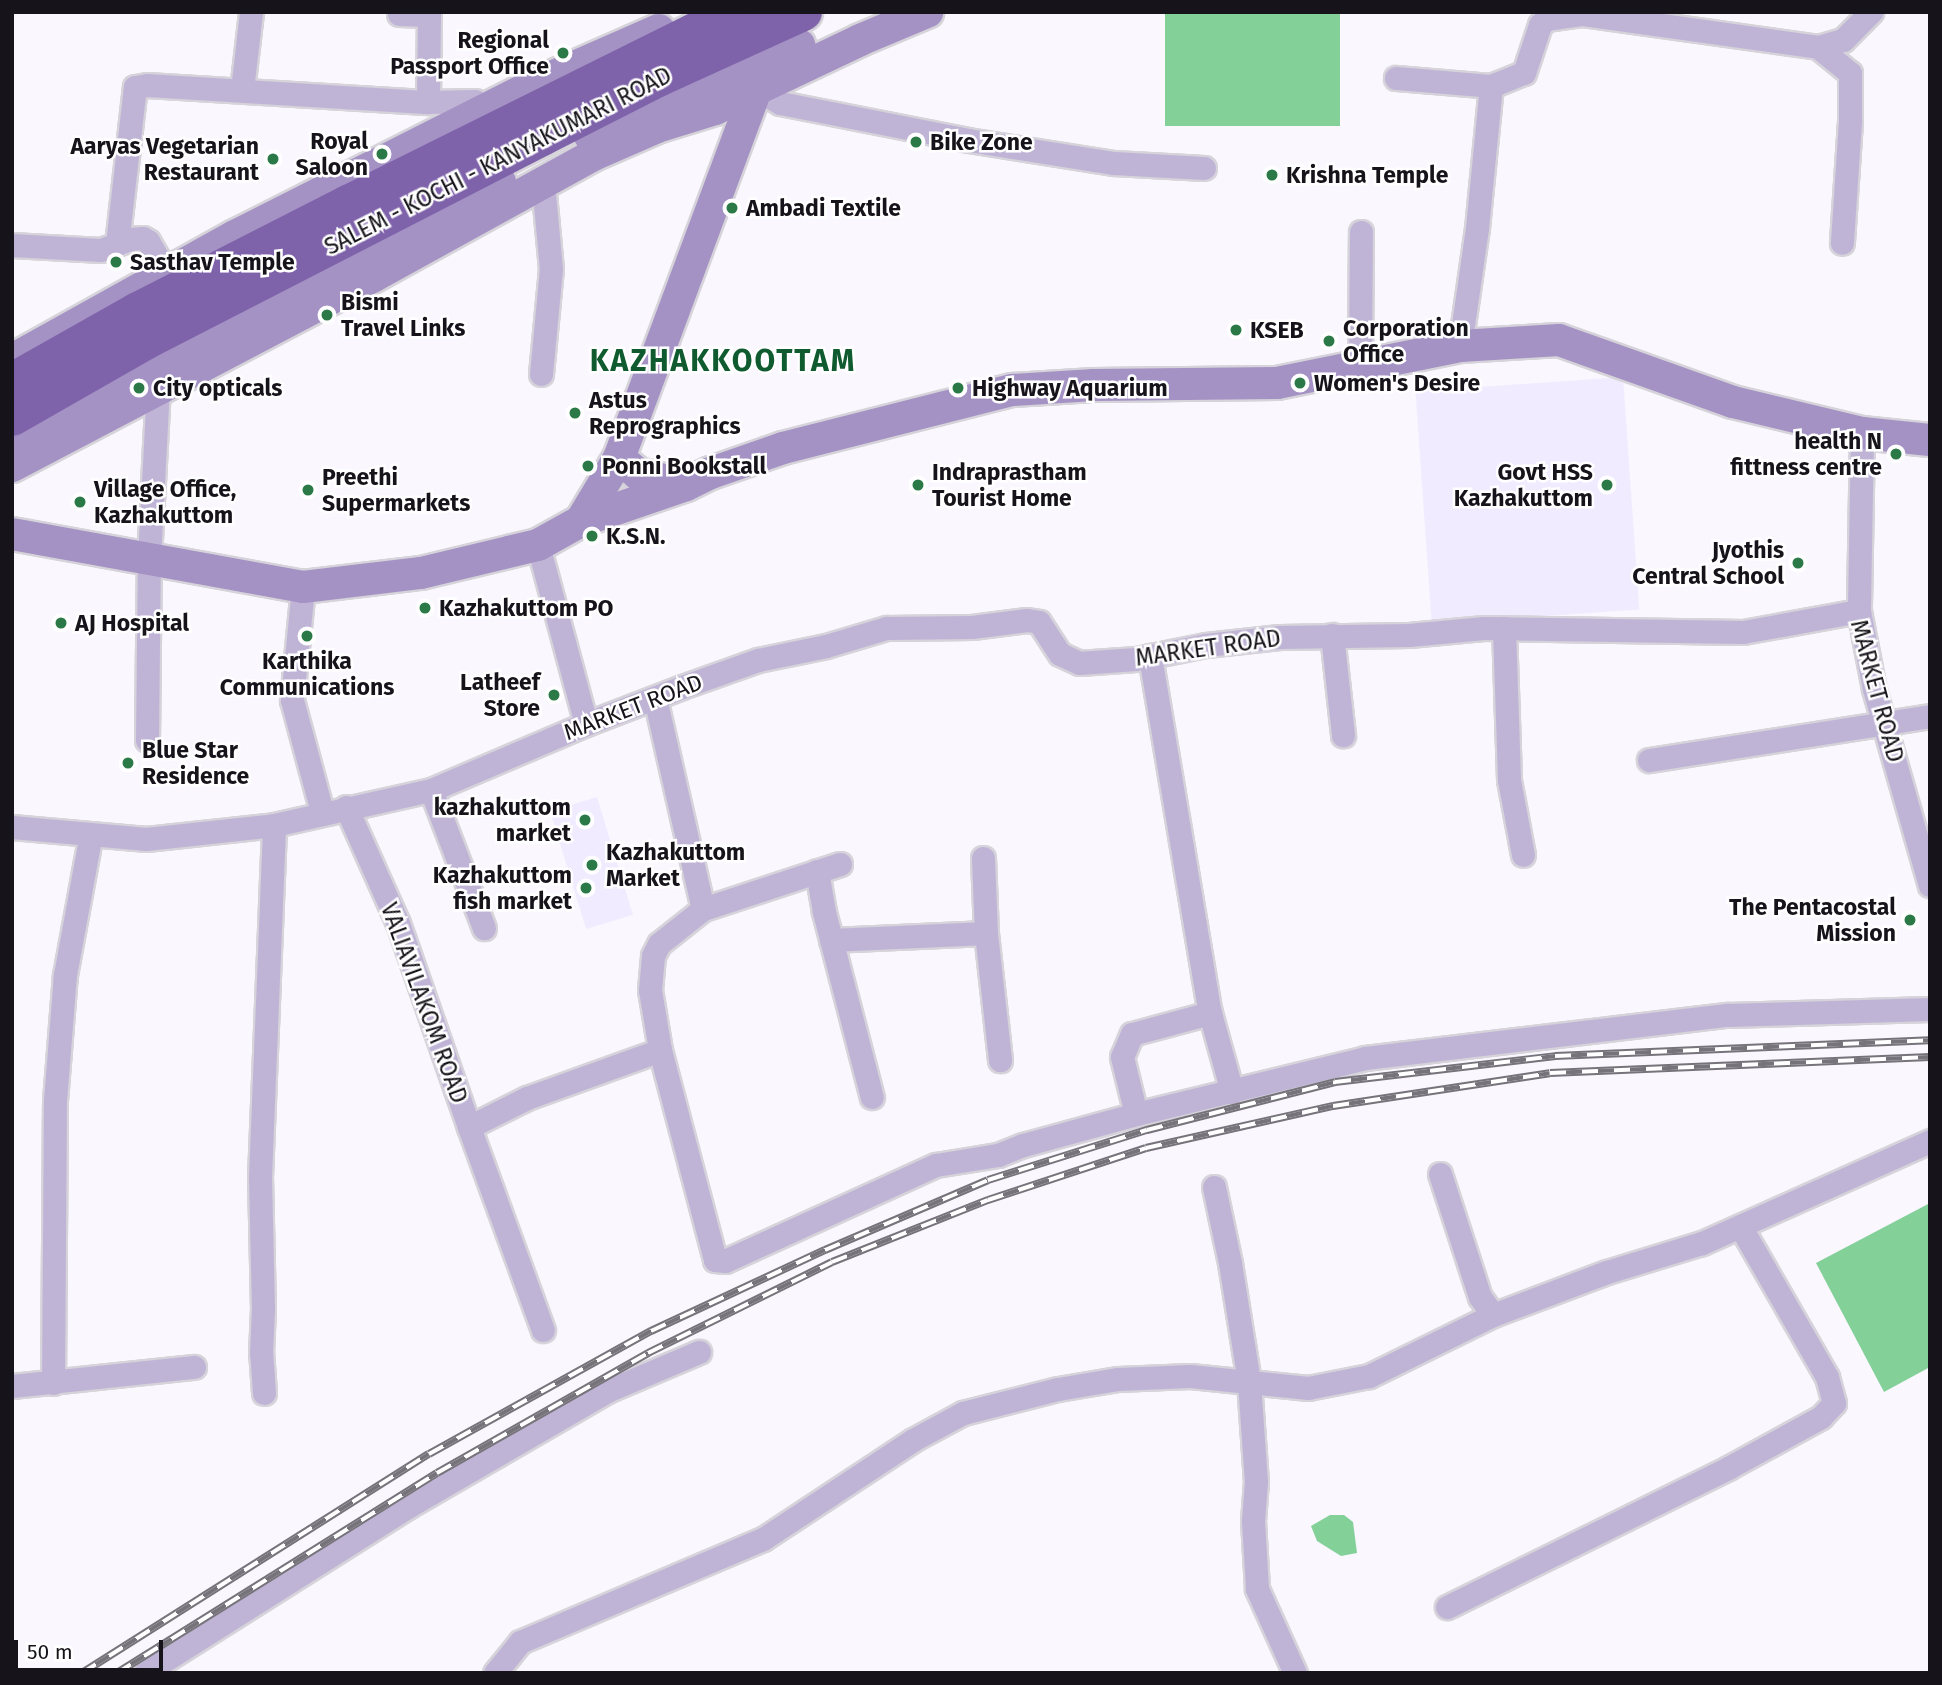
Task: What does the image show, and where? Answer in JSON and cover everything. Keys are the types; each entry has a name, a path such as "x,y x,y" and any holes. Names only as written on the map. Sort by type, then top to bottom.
{"highway":[{"name":"SALEM - KOCHI - KANYAKUMARI ROAD","path":"12,382 138,312 348,204 734,12"},
{"name":"SALEM - KOCHI - KANYAKUMARI ROAD","path":"12,417 147,340 530,142 660,77 803,12"}],"main road":[{"path":"12,346 160,262 475,101 660,12"},
{"path":"12,360 235,236 538,83 699,12"},
{"path":"12,439 160,355 629,115 688,95 872,12"},
{"path":"12,466 374,276 543,182 647,132 715,109 908,16"},
{"path":"581,521 619,458 756,89"},
{"path":"12,534 303,587 421,573 538,545 581,521 783,448 1013,390 1094,385 1277,383 1460,346 1559,340 1733,402 1862,433 1930,440"},
{"path":"619,458 638,474 686,485"}],"street":[{"path":"242,90 251,12"},
{"path":"1396,78 1491,86 1524,73 1546,15 1583,14 1818,47 1843,40 1871,12"},
{"path":"399,13 429,15 428,102"},
{"path":"1818,47 1850,73 1842,243"},
{"path":"117,244 135,87 147,85 428,102 475,101"},
{"path":"1460,346 1477,228 1491,86"},
{"path":"756,89 780,103 968,140 1100,161 1204,168"},
{"path":"541,374 551,269 543,182"},
{"path":"1360,367 1361,232"},
{"path":"12,245 101,250 143,238 148,241 160,262"},
{"path":"147,740 149,559 158,388"},
{"path":"1858,611 1862,433"},
{"path":"538,545 586,724"},
{"path":"303,587 292,700 322,812"},
{"name":"MARKET ROAD","path":"12,827 146,839 274,825 322,812 431,790 586,724 758,660 826,646 886,628 972,626 1027,620 1039,622 1059,654 1079,663 1150,656 1206,645 1332,635 1409,635 1504,628 1743,632 1858,611 1874,689 1930,886"},
{"path":"1504,628 1509,780 1523,855"},
{"path":"1332,635 1343,735"},
{"path":"1150,656 1210,1013 1232,1092"},
{"path":"655,698 703,909"},
{"path":"1650,760 1930,716"},
{"path":"431,790 484,928"},
{"name":"VALIAVILAKOM ROAD","path":"346,807 398,923 469,1127 527,1098 660,1050"},
{"path":"264,1393 261,1354 263,1310 260,1177 274,825"},
{"path":"53,1383 55,1101 65,975 91,834"},
{"path":"983,858 986,933 1000,1060"},
{"path":"840,864 703,909 659,944 653,956 650,990 660,1050 715,1260 725,1261 936,1165 998,1155 1023,1145 1136,1114 1365,1058 1728,1015 1930,1009"},
{"path":"817,871 831,940 872,1097"},
{"path":"831,940 986,933"},
{"path":"1136,1114 1122,1057 1132,1034 1210,1013"},
{"path":"469,1127 543,1330"},
{"path":"495,1673 520,1642 763,1539 913,1440 963,1413 1058,1388 1118,1379 1190,1376 1308,1388 1369,1376 1493,1315 1607,1272 1702,1244 1930,1141"},
{"path":"1440,1174 1480,1297 1493,1315"},
{"path":"1213,1187 1230,1263 1249,1382 1256,1480 1253,1521 1257,1589 1295,1673"},
{"path":"1447,1608 1728,1468 1821,1417 1834,1403 1827,1377 1740,1226"},
{"path":"145,1673 409,1506 584,1404 607,1391 699,1353"},
{"path":"12,1386 194,1367"}],"shaded area":[{"path":"1165,12 1340,12 1340,126 1165,126"},
{"path":"1623,377 1639,609 1432,624 1416,392"},
{"name":"Kazhakuttom Market","path":"597,797 633,915 586,929 550,811"},
{"path":"1930,1203 1930,1367 1884,1392 1816,1263"},
{"path":"1330,1515 1344,1515 1353,1522 1357,1553 1341,1556 1317,1541 1311,1526"}],"railway":[{"path":"82,1673 429,1454 651,1331 825,1250 988,1180 1147,1130 1335,1082 1555,1056 1930,1040"},
{"path":"117,1673 437,1473 648,1353 832,1262 988,1200 1146,1148 1333,1106 1550,1073 1930,1057"}],"place":[{"name":"Regional Passport Office","path":"563,53"},
{"name":"Bike Zone","path":"916,142"},
{"name":"Royal Saloon","path":"382,154"},
{"name":"Aaryas Vegetarian Restaurant","path":"273,159"},
{"name":"Krishna Temple","path":"1272,175"},
{"name":"Ambadi Textile","path":"732,208"},
{"name":"Sasthav Temple","path":"116,262"},
{"name":"Bismi Travel Links","path":"327,315"},
{"name":"KSEB","path":"1236,330"},
{"name":"Corporation Office","path":"1329,341"},
{"name":"Women's Desire","path":"1300,383"},
{"name":"City opticals","path":"139,388"},
{"name":"Highway Aquarium","path":"958,388"},
{"name":"Astus Reprographics","path":"575,413"},
{"name":"health N fittness centre","path":"1896,454"},
{"name":"Ponni Bookstall","path":"588,466"},
{"name":"Indraprastham Tourist Home","path":"918,485"},
{"name":"Govt HSS Kazhakuttom","path":"1607,485"},
{"name":"Preethi Supermarkets","path":"308,490"},
{"name":"Village Office, Kazhakuttom","path":"80,502"},
{"name":"K.S.N.","path":"592,536"},
{"name":"Jyothis Central School","path":"1798,563"},
{"name":"Kazhakuttom PO","path":"425,608"},
{"name":"AJ Hospital","path":"61,623"},
{"name":"Karthika Communications","path":"307,636"},
{"name":"Latheef Store","path":"554,695"},
{"name":"Blue Star Residence","path":"128,763"},
{"name":"kazhakuttom market","path":"585,820"},
{"name":"Kazhakuttom Market","path":"592,865"},
{"name":"Kazhakuttom fish market","path":"586,888"},
{"name":"The Pentacostal Mission","path":"1910,920"}],"district":[{"name":"KAZHAKKOOTTAM","path":"723,361"}]}
